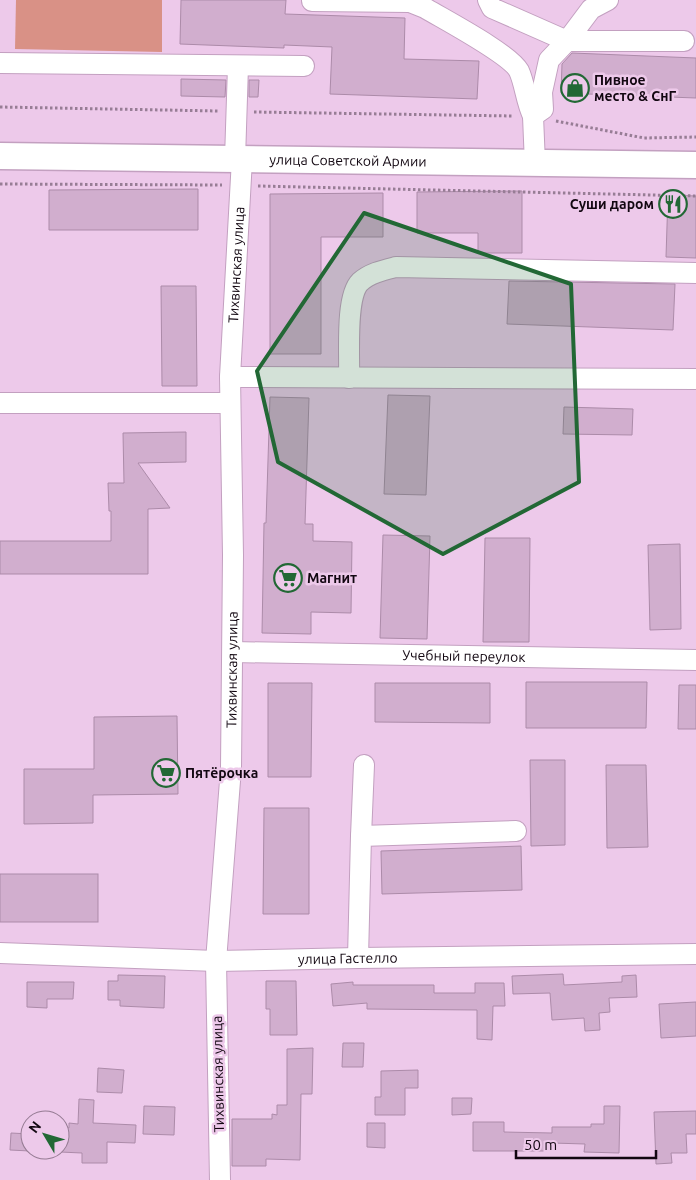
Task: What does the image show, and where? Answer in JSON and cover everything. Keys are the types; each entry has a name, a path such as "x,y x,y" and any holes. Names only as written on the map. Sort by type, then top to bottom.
{"main road":[{"name":"улица Советской Армии","path":"0,156 696,165"}],"street":[{"path":"312,0 410,2 425,8 510,60 520,74 527,104 533,116 535,164"},
{"path":"488,0 492,8 567,41 684,41"},
{"path":"533,116 543,109 542,92 550,60 591,9 608,0"},
{"path":"0,63 304,66"},
{"name":"Тихвинская улица","path":"220,1180 216,961 231,768 233,652 230,377 241,186 236,111 238,66"},
{"path":"349,378 350,304 359,283 373,274 396,267 696,273"},
{"path":"230,377 696,379"},
{"path":"0,403 230,403"},
{"name":"Учебный переулок","path":"233,652 696,660"},
{"path":"358,958 364,765"},
{"path":"361,836 516,831"},
{"name":"улица Гастелло","path":"0,953 216,961 696,954"}],"path":[{"path":"0,107 533,116 644,138 696,137"},
{"path":"0,184 241,186 696,196"}],"highlighted area":[{"path":"364,213 571,284 579,482 443,554 278,462 257,371"}],"shaded area":[{"path":"16,0 162,0 162,52 15,49"}],"building":[{"path":"181,0 286,0 285,14 405,18 404,59 479,61 477,99 330,94 332,47 284,45 284,48 180,44"},
{"path":"572,53 696,58 696,98 561,93 562,64"},
{"path":"181,79 226,80 225,97 181,96"},
{"path":"249,80 259,80 258,97 249,97"},
{"path":"198,189 198,230 49,230 49,190"},
{"path":"522,191 522,253 478,253 478,233 417,233 417,192"},
{"path":"383,193 383,237 321,237 321,354 270,354 270,194"},
{"path":"668,195 696,196 696,258 666,257"},
{"path":"509,281 675,284 673,330 507,324"},
{"path":"161,286 196,286 197,386 162,386"},
{"path":"388,395 430,396 426,495 384,494"},
{"path":"270,397 309,398 305,524 313,524 313,541 352,542 351,613 311,612 311,634 262,633 264,523 266,523"},
{"path":"564,407 633,409 632,435 563,434"},
{"path":"186,432 186,462 138,463 170,508 148,509 148,574 0,574 0,541 111,541 111,511 109,511 108,483 124,483 123,433"},
{"path":"383,535 430,536 427,639 380,638"},
{"path":"485,538 530,538 529,642 483,642"},
{"path":"680,544 681,629 650,630 648,545"},
{"path":"526,682 647,682 646,728 526,728"},
{"path":"268,683 312,683 311,777 268,777"},
{"path":"375,683 490,683 490,723 375,722"},
{"path":"679,685 696,685 696,729 678,729"},
{"path":"177,716 178,794 93,795 93,823 24,824 24,769 94,769 94,717"},
{"path":"530,760 565,760 565,845 531,846"},
{"path":"606,765 646,765 648,847 607,848"},
{"path":"264,808 309,808 309,914 263,914"},
{"path":"521,846 522,890 382,894 381,851"},
{"path":"0,874 98,874 98,922 0,922"},
{"path":"563,974 564,985 622,982 622,976 636,975 637,997 609,998 610,1012 599,1013 600,1030 585,1031 584,1018 552,1020 550,993 513,994 512,976"},
{"path":"118,975 165,976 164,1008 120,1006 120,1000 108,1000 108,981 118,981"},
{"path":"266,981 296,981 297,1035 270,1035 270,1009 266,1009"},
{"path":"27,982 74,982 73,999 47,999 47,1008 27,1007"},
{"path":"353,982 353,985 434,985 434,993 475,993 475,983 504,983 505,1006 493,1006 492,1040 477,1039 477,1010 367,1009 367,1003 333,1006 331,984"},
{"path":"696,1002 696,1036 661,1038 659,1004"},
{"path":"343,1043 364,1043 363,1067 342,1067"},
{"path":"313,1048 312,1094 301,1094 300,1160 266,1159 266,1166 232,1166 232,1119 272,1119 272,1114 277,1115 277,1105 287,1105 287,1049"},
{"path":"98,1068 124,1070 122,1093 97,1092"},
{"path":"418,1070 418,1088 405,1088 405,1115 375,1115 375,1097 381,1097 381,1071"},
{"path":"452,1098 472,1098 471,1114 452,1115"},
{"path":"79,1099 94,1100 93,1123 136,1125 135,1143 107,1142 107,1163 82,1163 82,1153 70,1152 70,1123 78,1124"},
{"path":"144,1106 175,1107 174,1135 143,1134"},
{"path":"604,1106 620,1106 619,1153 584,1152 585,1144 552,1143 552,1151 473,1151 473,1122 504,1122 504,1132 552,1133 552,1127 591,1127 591,1124 604,1124"},
{"path":"696,1111 696,1134 686,1134 687,1153 671,1153 672,1163 656,1164 654,1112"},
{"path":"367,1123 385,1123 385,1148 367,1147"},
{"path":"11,1133 20,1133 20,1150 10,1150"}],"place":[{"name":"Пивное место & СнГ","path":"575,88"},
{"name":"Суши даром","path":"673,204"},
{"name":"Магнит","path":"288,578"},
{"name":"Пятёрочка","path":"166,773"}]}
